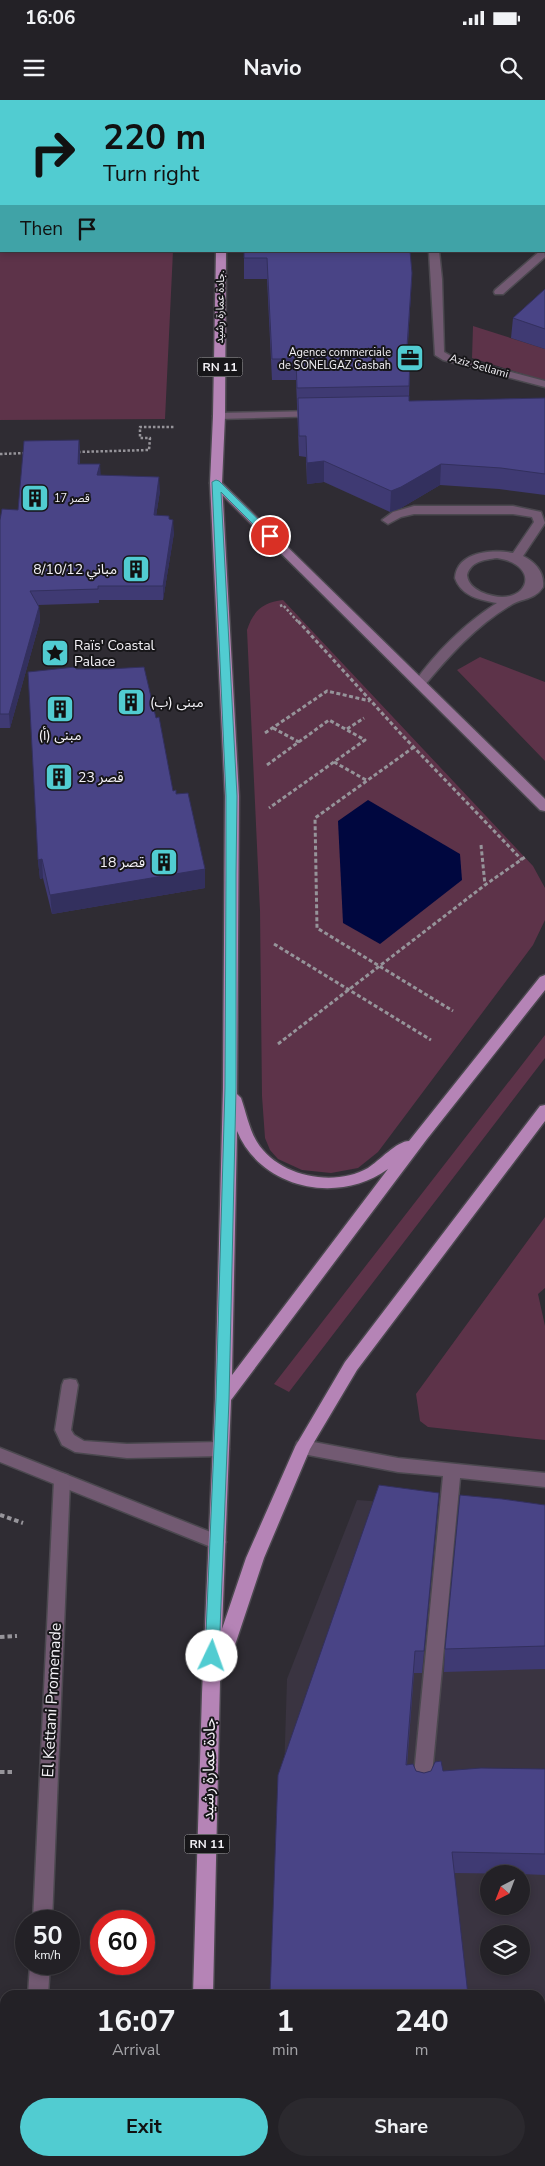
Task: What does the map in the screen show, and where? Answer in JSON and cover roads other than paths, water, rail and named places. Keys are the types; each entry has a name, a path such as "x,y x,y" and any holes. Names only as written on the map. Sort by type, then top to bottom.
{"main road":[{"name":"جادة عمارة رشيد.","path":"216,482 219,416 221,252"},
{"path":"216,482 545,807"},
{"name":"RN 11","path":"210,1694 223,1399 230,1088 232,796 216,482"},
{"path":"223,1399 422,1135 545,980"},
{"path":"230,1088 251,1146 264,1161 283,1174 310,1182 334,1184 361,1178 388,1161 422,1135"},
{"path":"210,1694 255,1558 303,1447 352,1366 545,1110"},
{"name":"جادة عمارة رشيد","path":"203,1990 210,1694"}],"street":[{"name":"Aziz Sellami","path":"434,252 437,279 438,353 447,358 545,384"},
{"path":"499,292 545,252"},
{"path":"219,416 330,413"},
{"path":"388,520 397,514 414,510 513,510 537,514 540,522 516,557"},
{"path":"420,683 468,630 492,611 512,599 532,592 538,585 540,578 538,571 532,564 516,557 497,554 473,560 465,566 461,573 462,580 473,598 474,608 468,630"},
{"path":"466,588 486,598 512,599"},
{"path":"70,1385 63,1430 68,1440 81,1448 127,1451 221,1449"},
{"path":"303,1447 398,1465 545,1480"},
{"path":"0,1455 217,1542"},
{"path":"422,1785 452,1472"},
{"name":"El Kettani Promenade","path":"42,1910 62,1480"},
{"path":"38,1990 39,1975"}],"place":[{"name":"Agence commerciale de SONELGAZ Casbah","path":"410,358"},
{"name":"قصر 17","path":"35,498"},
{"name":"مباني 8/10/12","path":"136,569"},
{"name":"Raïs' Coastal Palace","path":"55,653"},
{"name":"مبنى (ب)","path":"131,702"},
{"name":"مبنى (أ)","path":"60,709"},
{"name":"قصر 23","path":"59,777"},
{"name":"قصر 18","path":"164,862"}]}
